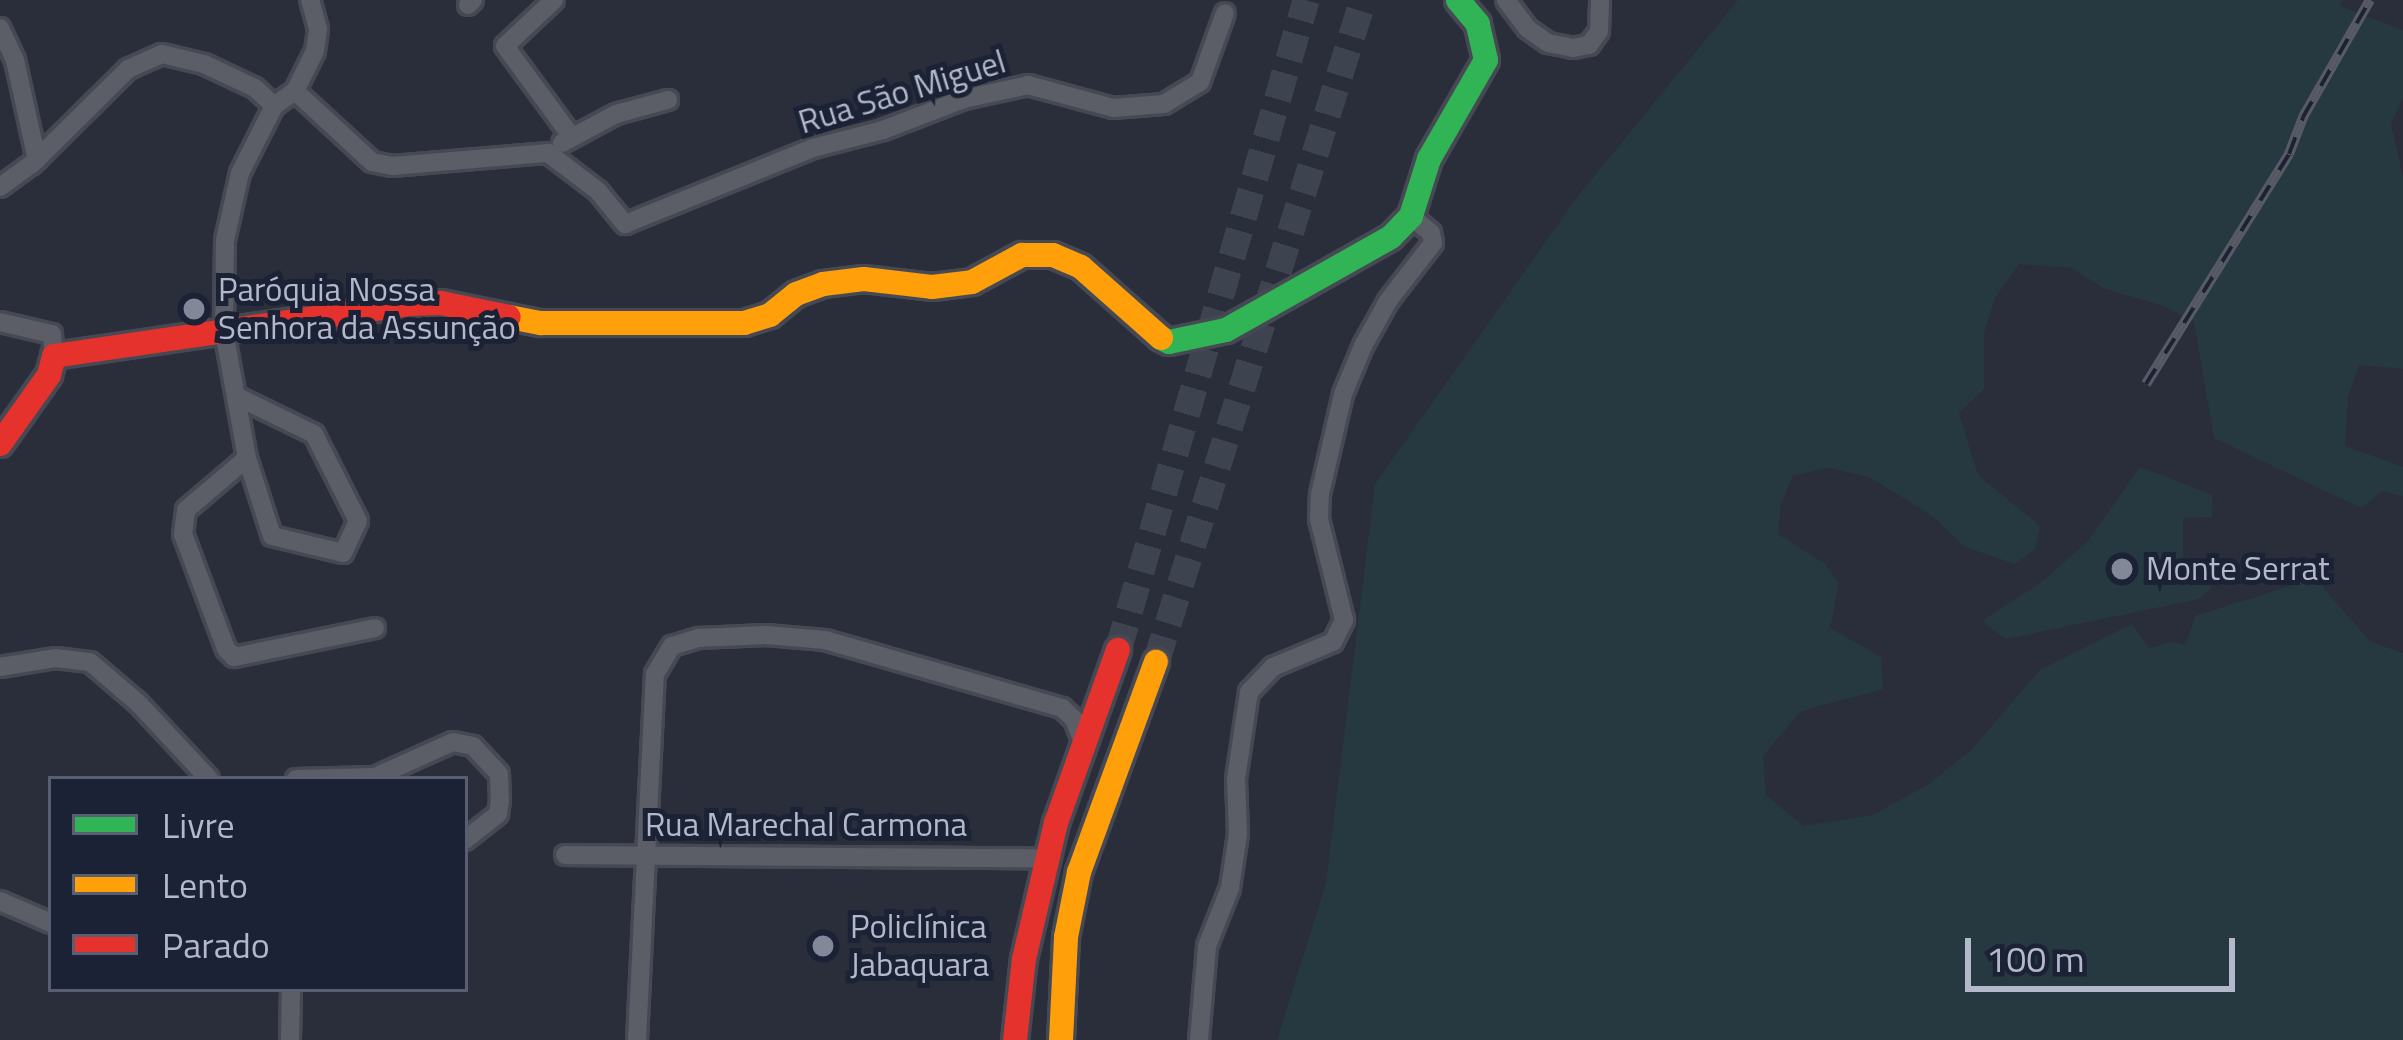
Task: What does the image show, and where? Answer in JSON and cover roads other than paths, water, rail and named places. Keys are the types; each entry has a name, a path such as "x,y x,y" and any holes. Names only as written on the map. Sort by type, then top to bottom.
{"street":[{"path":"238,398 314,434 358,520 343,553 272,536 247,458 224,332 225,240 241,173 274,106 295,91 315,51 318,29 310,0"},
{"path":"554,0 505,46 571,136"},
{"path":"54,356 441,303 541,323 744,323 770,315 796,294 823,284 864,279 932,287 972,282 1022,255 1053,255 1082,267 1169,342 1226,330 1391,237 1411,216 1429,158 1486,59 1478,24 1458,0"},
{"path":"1506,0 1528,29 1548,43 1573,48 1589,45 1599,31 1600,0"},
{"name":"Rua São Miguel","path":"548,153 598,191 625,224 813,148 883,130 964,98 1028,85 1113,108 1164,104 1200,82 1225,14"},
{"path":"0,28 15,60 37,160"},
{"path":"0,188 37,160 128,69 162,54 221,72 255,88 274,106"},
{"path":"295,91 371,162 392,166 548,153 616,114 668,100"},
{"path":"1199,1040 1207,946 1230,888 1238,834 1236,779 1249,692 1273,667 1334,642 1344,620 1319,519 1320,494 1343,394 1364,346 1388,301 1432,243 1431,233 1411,216"},
{"path":"0,322 52,334 54,356 49,375 0,444"},
{"path":"247,458 187,510 183,534 226,649 234,657 375,628"},
{"path":"637,1040 655,674 672,646 699,638 825,640 1062,708 1074,719 1083,742"},
{"path":"1015,1040 1024,959 1047,858 1118,650"},
{"path":"0,668 56,658 90,662 138,703 206,776"},
{"path":"1061,1040 1066,937 1079,872 1156,662"},
{"path":"377,776 453,742 473,746 499,774 498,814 468,838"},
{"name":"Rua Marechal Carmona","path":"565,856 1047,858"},
{"path":"0,901 48,922"},
{"path":"290,1040 291,992"}],"tunnel":[{"path":"1118,650 1306,0"},
{"path":"1156,662 1363,0"}],"railway":[{"path":"2146,384 2289,154 2303,117 2370,0"}],"place":[{"name":"Paróquia Nossa Senhora da Assunção","path":"194,309"},
{"name":"Monte Serrat","path":"2122,569"},
{"name":"Policlínica Jabaquara","path":"823,946"}]}
